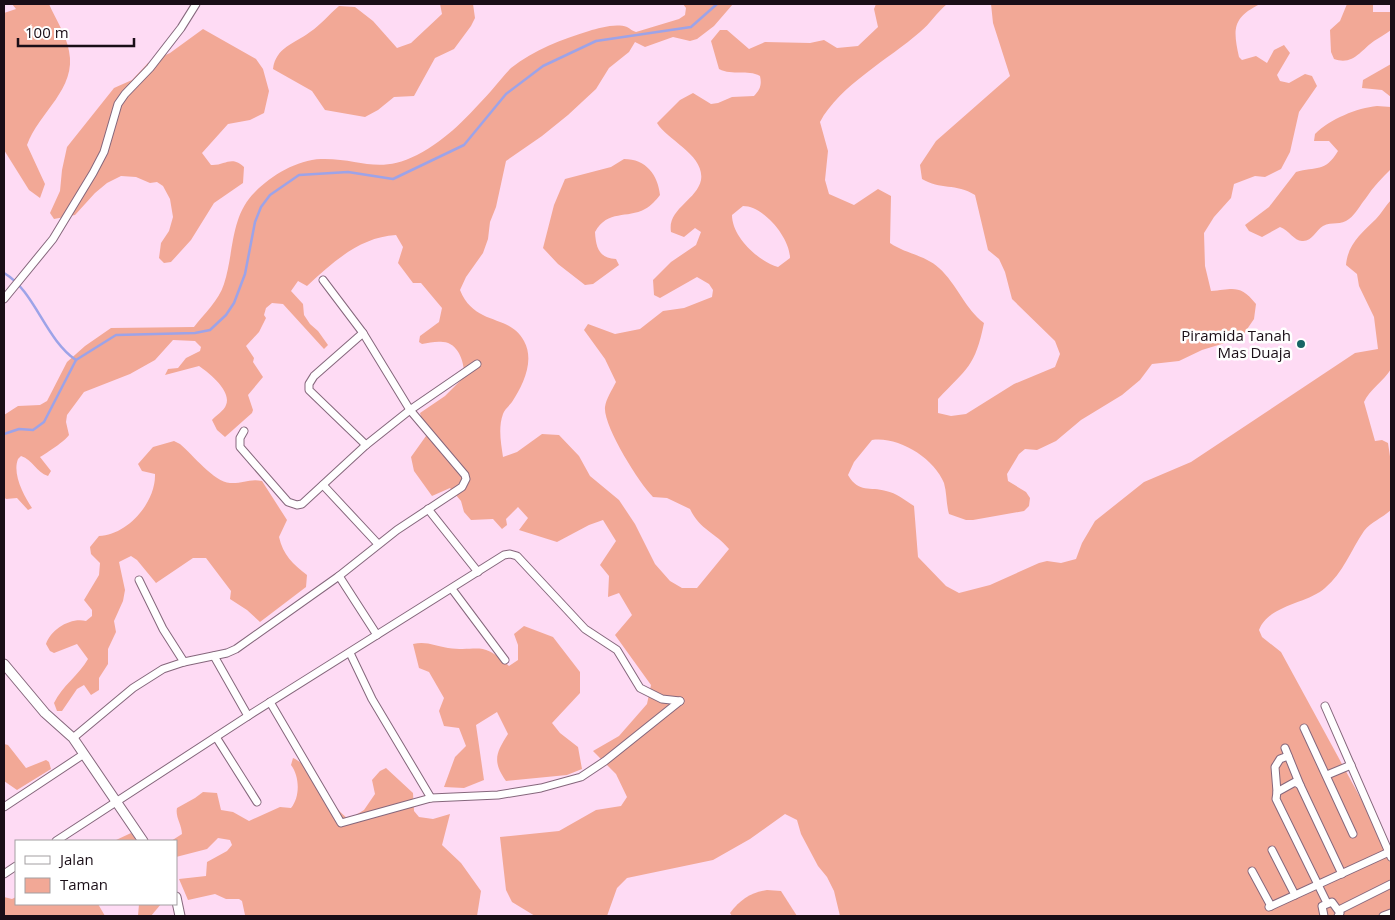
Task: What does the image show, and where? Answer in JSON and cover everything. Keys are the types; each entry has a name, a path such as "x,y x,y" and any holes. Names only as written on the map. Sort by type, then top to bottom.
{"main road":[{"path":"5,670 73,738 142,840"}],"street":[{"path":"4,299 53,239 93,173 104,152 118,104 150,68 181,28 196,4"},
{"path":"73,738 134,688 163,669 184,662 227,653 244,644 339,576 378,544 462,487 466,479 465,475 410,410 363,333 323,280"},
{"path":"363,333 314,376 308,384 310,390 366,446"},
{"path":"244,431 240,438 240,447 288,502 297,505 302,504 366,446 410,410 477,364"},
{"path":"323,485 378,544"},
{"path":"428,509 478,572"},
{"path":"58,840 270,702 452,588 510,554 517,556 585,628 617,650 640,688 662,699 680,701 582,777 541,788 498,795 431,798 341,823 270,702"},
{"path":"339,576 377,636"},
{"path":"139,580 163,630 184,662"},
{"path":"452,588 505,660"},
{"path":"350,653 368,692 431,798"},
{"path":"214,656 248,716"},
{"path":"1252,871 1270,907 1390,854 1325,706"},
{"path":"1304,728 1354,834"},
{"path":"216,737 257,802"},
{"path":"1327,903 1276,799 1275,767 1286,752 1342,874"},
{"path":"4,807 84,754"},
{"path":"1327,775 1351,765"},
{"path":"1277,792 1295,782 1300,784"},
{"path":"1272,850 1295,895"},
{"path":"4,874 15,867"},
{"path":"1322,916 1321,909 1327,903 1332,902 1338,913 1391,884"},
{"path":"1383,916 1391,913"}],"green space":[{"path":"12,4 49,4 63,33 69,51 70,65 68,77 56,100 40,122 27,145 45,184 40,198 29,190 4,150 4,13 16,9"},
{"path":"440,4 473,4 475,18 471,26 454,49 435,58 414,96 394,97 378,110 365,117 325,110 312,91 273,69 282,51 314,29 339,6 355,7 373,21 397,48 411,43 442,14"},
{"path":"683,4 733,4 714,26 697,39 690,41 673,37 645,47 635,42 629,52 609,68 596,89 568,115 506,161 496,207 490,222 488,239 483,253 466,277 460,290 466,302 474,310 510,326 518,332 527,349 528,365 524,381 501,419 500,435 503,457 517,452 542,434 559,435 579,456 590,476 619,500 635,524 655,564 670,581 682,588 697,588 729,549 698,522 690,509 667,498 653,497 639,480 623,454 606,416 605,407 616,382 605,359 584,330 588,324 615,334 640,329 663,311 684,308 712,297 713,290 709,284 697,277 660,298 654,295 653,280 671,262 696,245 701,232 695,228 684,237 671,232 673,217 698,187 701,180 701,171 692,156 662,130 657,123 680,100 693,93 711,104 732,97 754,96 758,92 761,85 760,76 719,69 711,41 720,30 727,30 749,49 765,42 810,43 824,40 837,48 858,46 878,27 874,9 876,4 947,4 920,32 839,97 820,122 828,151 825,180 829,194 854,205 878,189 891,196 890,243 928,260 939,268 951,281 971,311 984,323 981,338 973,358 963,373 938,399 938,413 951,416 966,414 1014,384 1055,367 1060,354 1055,341 1012,299 1005,272 999,259 988,250 975,195 968,191 935,184 922,179 920,165 936,141 1010,76 993,23 991,4 1260,4 1244,14 1237,25 1236,39 1239,57 1242,60 1256,56 1267,63 1274,50 1284,45 1290,53 1277,75 1280,81 1289,83 1305,74 1312,76 1317,86 1299,112 1290,152 1281,169 1265,177 1255,176 1234,184 1231,198 1214,217 1204,233 1205,266 1211,291 1236,289 1245,293 1256,304 1254,319 1241,338 1202,350 1179,361 1152,364 1140,380 1122,395 1081,420 1056,441 1037,450 1025,449 1019,454 1007,474 1008,481 1026,492 1030,498 1029,506 1024,511 973,520 966,520 949,514 944,483 932,465 924,457 904,445 893,442 872,440 854,462 848,475 856,485 890,492 914,506 918,557 946,586 959,593 990,585 1039,563 1047,561 1061,563 1076,559 1082,543 1095,521 1144,482 1191,462 1355,353 1378,349 1374,317 1359,286 1357,274 1346,265 1347,257 1353,244 1391,200 1391,369 1385,378 1369,393 1364,402 1375,441 1382,440 1388,443 1391,463 1391,510 1364,531 1342,568 1325,588 1271,615 1259,630 1262,637 1281,652 1391,854 1391,916 840,916 834,891 801,834 797,820 785,814 750,839 713,860 627,878 617,888 607,916 535,916 512,902 506,890 500,837 559,831 596,810 621,806 627,797 616,774 593,751 619,736 647,704 651,685 615,635 632,615 619,593 608,597 609,576 600,565 616,541 603,520 589,525 557,542 519,530 528,518 518,507 506,519 507,525 502,529 493,519 471,520 464,512 461,501 450,488 432,496 414,471 411,457 426,436 420,413 445,396 464,377 464,372 460,355 449,343 435,342 422,344 419,342 420,336 439,322 442,308 421,283 413,283 398,263 403,247 396,235 371,240 359,246 337,260 307,286 298,281 291,291 303,304 304,315 310,324 318,331 328,345 324,349 283,304 272,303 266,308 264,315 266,318 259,332 246,346 254,358 253,362 263,377 248,395 253,410 225,437 217,430 212,420 224,409 227,400 223,388 214,378 199,366 165,375 168,369 178,368 186,358 200,351 201,347 195,341 173,340 155,360 130,374 84,392 67,415 66,422 69,435 67,438 40,457 51,471 48,476 40,472 25,458 21,456 18,459 18,478 22,491 32,508 28,510 17,498 6,499 4,497 4,415 18,406 40,405 47,401 67,362 85,346 111,328 194,327 222,290 241,212 255,192 269,180 294,165 312,160 335,159 380,165 403,161 428,149 448,134 474,109 511,68 539,50 608,26 623,26 636,32 679,19 685,15 686,8","holes":["743,206 751,207 767,217 786,241 790,258 778,267 755,254 736,232 732,215"]},
{"path":"1347,4 1373,4 1373,12 1391,12 1391,30 1352,59 1341,61 1334,59 1331,52 1330,30 1340,21"},
{"path":"203,29 256,59 263,69 269,91 264,113 250,120 228,124 202,153 211,165 232,161 244,167 243,183 214,203 191,240 171,262 164,263 159,258 161,243 169,231 173,217 170,199 163,186 157,182 150,183 136,177 121,176 107,183 95,193 75,215 54,219 50,213 60,191 67,147 114,88 132,80 148,63 170,53"},
{"path":"1391,64 1391,97 1382,90 1362,88 1363,80"},
{"path":"1377,106 1391,107 1391,169 1351,217 1343,222 1323,226 1309,240 1305,241 1299,241 1280,227 1262,237 1249,231 1245,225 1269,207 1296,172 1324,166 1329,163 1338,151 1329,141 1314,141 1315,134 1344,115"},
{"path":"624,159 645,165 657,181 660,195 645,209 612,217 600,225 595,232 596,243 602,254 616,259 619,265 593,284 585,285 558,264 543,248 554,205 565,179 611,167"},
{"path":"174,441 180,444 217,478 230,483 262,481 287,520 279,537 289,559 307,575 306,587 260,622 247,610 230,599 231,591 206,558 193,558 156,583 137,560 131,556 119,562 125,590 123,601 114,621 116,632 108,649 108,664 99,678 99,690 91,695 84,685 77,689 62,711 57,711 54,703 57,697 88,659 77,644 54,653 50,651 46,644 52,634 62,625 80,620 86,621 92,616 92,610 84,600 99,575 100,563 91,554 90,547 99,536 120,530 138,515 151,495 155,474 142,471 138,464 153,447"},
{"path":"524,626 553,637 580,672 580,693 552,723 560,733 578,747 582,769 567,775 506,781 499,768 497,757 508,734 497,712 476,725 484,780 464,788 444,787 455,757 466,746 459,728 444,726 439,711 444,698 429,672 419,668 413,644 427,643 448,648 486,650 509,666 518,660 518,645 514,634"},
{"path":"4,744 8,745 26,768 46,760 49,762 51,769 17,790 4,781"},
{"path":"293,758 300,762 314,777 335,806 349,819 364,810 375,794 372,780 380,771 386,768 413,793 414,811 419,817 433,819 450,814 442,845 461,863 481,891 477,916 242,916 245,915 242,901 239,899 226,899 215,894 188,900 179,879 206,876 207,862 227,851 232,845 230,840 218,838 207,849 178,856 178,840 173,840 182,834 177,808 203,792 217,793 221,810 233,812 249,821 280,807 291,808 296,798 298,787 296,775 291,765"},
{"path":"131,833 136,840 116,840"},
{"path":"767,890 781,891 797,916 732,916 730,913 742,900"},
{"path":"4,897 12,899 15,898 15,905 99,905 105,916 4,916"},
{"path":"139,905 160,905 151,916 138,916"}],"waterway":[{"path":"4,434 19,429 33,430 44,422 76,360 116,335 195,333 210,330 226,315 234,303 245,274 255,222 261,207 270,195 299,175 348,172 393,179 464,145 506,94 543,66 596,41 691,27 717,4"},
{"path":"4,273 24,291 56,340 76,360"}],"place":[{"name":"Piramida Tanah Mas Duaja","path":"1301,344"}]}
